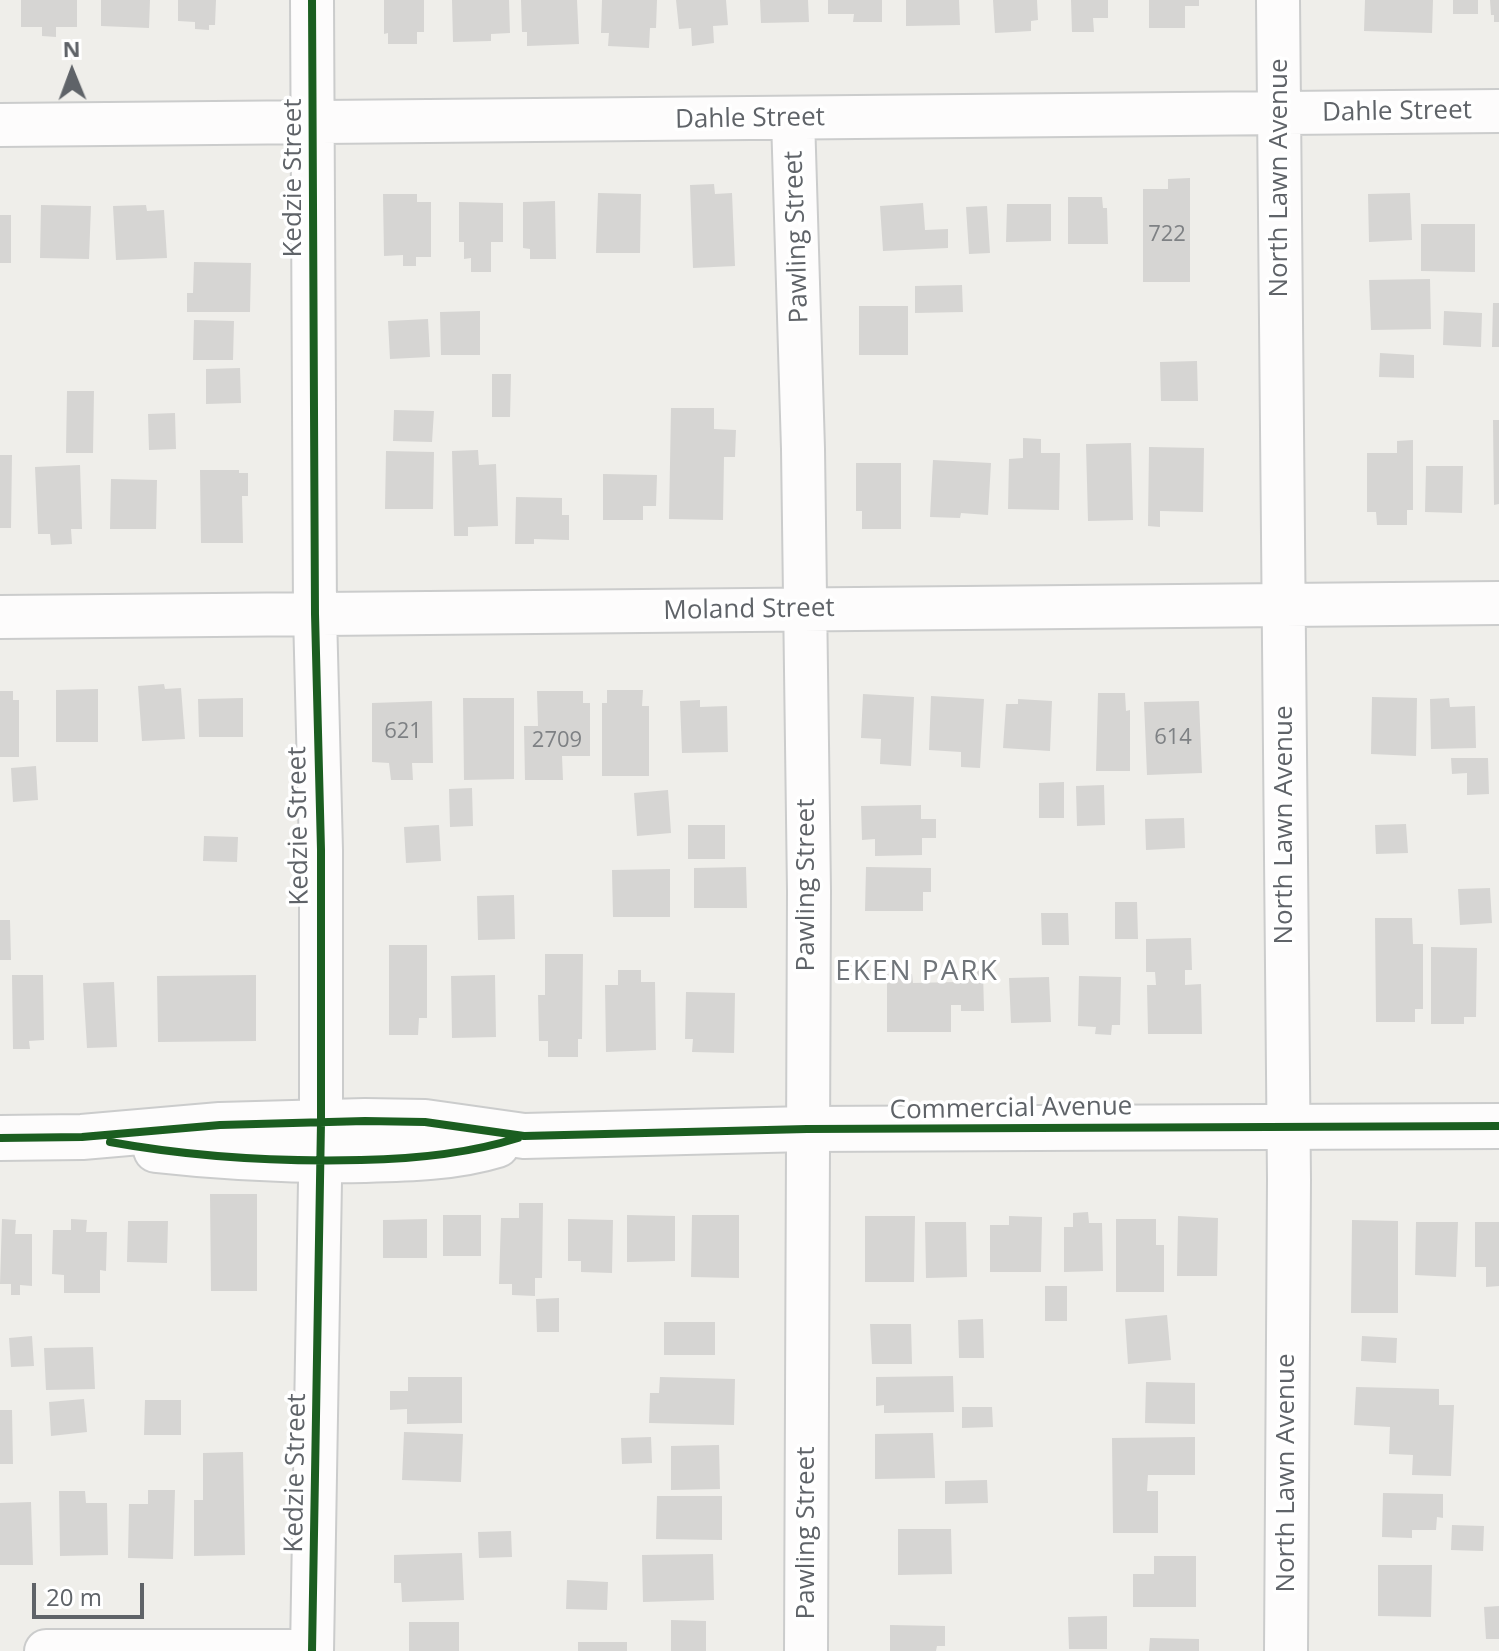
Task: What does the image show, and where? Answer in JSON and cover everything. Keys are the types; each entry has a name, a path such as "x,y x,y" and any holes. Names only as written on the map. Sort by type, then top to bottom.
{"street":[{"name":"Kedzie Street","path":"312,0 315,614 321,850 321,1142 312,1651"},
{"name":"North Lawn Avenue","path":"1278,0 1288,1126 1286,1651"},
{"name":"Dahle Street","path":"0,125 1499,111"},
{"name":"Pawling Street","path":"793,118 803,449 809,891 806,1651"},
{"name":"Moland Street","path":"0,617 1499,603"},
{"name":"Commercial Avenue","path":"0,1138 82,1137 148,1149 222,1157 321,1142 432,1156 484,1149 524,1136 807,1129 1499,1126"},
{"path":"46,1651 302,1651"}],"building":[{"path":"21,0 77,0 77,27 56,27 56,37 42,36 42,27 21,27"},
{"path":"101,0 150,0 149,28 101,26"},
{"path":"178,0 216,0 215,25 209,25 209,30 195,29 195,22 178,21"},
{"path":"384,0 424,0 424,32 417,32 417,44 388,44 388,33 384,34"},
{"path":"452,0 509,0 510,33 491,34 491,41 453,42"},
{"path":"521,0 577,0 579,44 527,46 527,32 522,32"},
{"path":"602,0 657,0 656,28 650,28 649,48 608,46 609,33 601,33"},
{"path":"676,0 726,0 728,25 713,26 714,43 692,46 691,28 679,29"},
{"path":"760,0 808,0 809,22 761,23"},
{"path":"828,0 882,0 882,22 853,22 854,14 828,14"},
{"path":"906,0 959,0 960,25 906,26"},
{"path":"993,0 1037,0 1038,20 1031,21 1031,31 995,33"},
{"path":"1071,0 1108,0 1108,18 1093,18 1094,32 1072,32"},
{"path":"1149,0 1199,0 1199,6 1185,6 1185,28 1149,28"},
{"path":"1365,0 1433,0 1432,33 1364,31"},
{"path":"1453,0 1478,0 1478,14 1453,14"},
{"path":"1490,0 1499,0 1499,22 1494,22 1494,15 1491,15"},
{"path":"1190,178 1190,282 1143,282 1143,189 1168,189 1168,179"},
{"path":"714,184 715,194 732,193 735,266 693,268 690,185"},
{"path":"598,193 641,194 640,253 596,253"},
{"path":"1410,193 1412,240 1369,242 1368,194"},
{"path":"383,194 417,194 417,202 431,202 431,257 416,257 416,266 403,266 403,255 384,256"},
{"path":"1068,197 1102,197 1103,208 1107,208 1108,244 1068,244"},
{"path":"555,201 556,259 530,259 530,249 523,248 523,202"},
{"path":"459,202 503,203 503,242 491,242 491,272 471,272 471,258 464,259 464,242 459,242"},
{"path":"923,203 925,230 948,229 948,248 883,251 880,206"},
{"path":"1007,204 1051,204 1051,241 1006,242"},
{"path":"41,205 91,206 89,259 40,258"},
{"path":"146,205 147,211 164,210 167,258 116,260 113,206"},
{"path":"987,206 990,253 969,254 966,207"},
{"path":"0,215 11,215 11,263 0,263"},
{"path":"1421,224 1475,224 1475,272 1421,271"},
{"path":"194,262 251,263 250,312 187,312 187,293 193,293"},
{"path":"1430,279 1431,329 1371,330 1369,280"},
{"path":"962,285 963,312 915,313 915,286"},
{"path":"1493,303 1499,303 1499,347 1492,347"},
{"path":"859,306 908,306 908,355 859,355"},
{"path":"480,311 480,355 441,355 440,312"},
{"path":"1444,311 1482,313 1481,347 1443,345"},
{"path":"428,319 430,357 390,359 388,321"},
{"path":"194,320 234,321 233,360 193,360"},
{"path":"1380,353 1414,355 1414,378 1379,377"},
{"path":"1197,361 1198,401 1161,401 1160,362"},
{"path":"240,368 241,403 206,404 206,369"},
{"path":"492,374 511,374 510,417 492,417"},
{"path":"67,391 94,391 93,453 66,453"},
{"path":"671,408 714,408 714,429 736,430 735,457 724,457 723,520 669,519"},
{"path":"394,410 434,411 432,442 393,441"},
{"path":"175,413 176,449 149,450 148,414"},
{"path":"1493,420 1499,420 1499,504 1494,505"},
{"path":"1023,438 1041,439 1041,453 1060,453 1059,510 1008,509 1009,459 1023,458"},
{"path":"1413,440 1413,510 1407,510 1407,525 1377,525 1376,512 1367,512 1367,453 1397,453 1397,441"},
{"path":"1131,443 1133,520 1088,521 1086,444"},
{"path":"1149,447 1204,448 1203,512 1160,511 1160,527 1148,526"},
{"path":"478,450 479,465 496,464 498,526 468,527 468,536 454,536 452,451"},
{"path":"386,451 434,452 433,509 385,509"},
{"path":"0,455 12,455 11,528 0,528"},
{"path":"933,460 991,463 988,515 961,513 960,518 930,517"},
{"path":"856,463 901,463 901,529 862,529 862,511 856,511"},
{"path":"80,465 82,529 71,529 72,544 51,545 50,534 38,534 35,467"},
{"path":"1426,466 1463,466 1462,513 1425,512"},
{"path":"200,470 239,470 239,473 248,473 248,496 242,496 243,543 201,543"},
{"path":"603,474 657,475 656,506 643,506 643,520 603,520"},
{"path":"111,479 157,480 156,529 110,529"},
{"path":"516,497 562,498 562,515 569,515 569,540 534,539 534,544 515,544"},
{"path":"164,684 165,689 181,688 185,739 142,741 138,686"},
{"path":"98,689 98,742 56,742 56,690"},
{"path":"607,690 643,690 642,706 649,706 649,776 602,776 602,703 607,703"},
{"path":"0,691 13,691 13,700 19,700 19,757 0,757"},
{"path":"537,691 583,691 583,703 590,703 590,756 562,756 563,780 525,780 524,726 538,726"},
{"path":"1098,693 1125,693 1126,711 1130,710 1130,771 1096,771"},
{"path":"863,694 914,697 911,766 880,764 881,739 861,738"},
{"path":"931,696 984,699 980,768 961,767 961,752 929,750"},
{"path":"1372,697 1417,698 1416,756 1371,754"},
{"path":"243,698 243,737 199,737 198,699"},
{"path":"463,698 514,698 514,779 464,780"},
{"path":"1449,698 1450,707 1475,706 1476,748 1431,749 1430,699"},
{"path":"1018,699 1052,701 1050,751 1003,748 1006,704 1018,704"},
{"path":"700,700 700,707 727,706 728,752 682,753 680,701"},
{"path":"432,701 433,763 412,763 413,780 391,780 389,763 372,762 372,703"},
{"path":"1199,701 1202,773 1147,775 1144,702"},
{"path":"1451,758 1488,758 1489,794 1467,795 1467,773 1452,774"},
{"path":"36,766 38,800 13,802 11,768"},
{"path":"1064,782 1064,818 1039,818 1039,783"},
{"path":"1104,785 1105,825 1077,826 1076,786"},
{"path":"472,788 473,826 450,827 449,789"},
{"path":"668,790 671,833 637,836 634,793"},
{"path":"921,805 921,819 936,819 936,838 922,838 922,855 875,856 875,839 862,840 861,806"},
{"path":"1184,818 1185,848 1146,850 1145,819"},
{"path":"1406,824 1408,853 1376,854 1375,825"},
{"path":"439,825 441,861 406,863 404,827"},
{"path":"688,825 725,825 725,859 688,859"},
{"path":"204,836 238,837 237,862 203,861"},
{"path":"746,867 747,908 694,908 694,868"},
{"path":"866,867 931,868 931,892 923,892 923,911 865,911"},
{"path":"670,869 670,917 613,917 612,870"},
{"path":"1490,888 1492,923 1460,925 1458,889"},
{"path":"514,895 515,939 478,940 477,896"},
{"path":"1115,902 1137,902 1138,939 1115,939"},
{"path":"1041,913 1068,913 1069,945 1042,945"},
{"path":"1375,918 1412,918 1413,944 1423,944 1423,1009 1415,1009 1415,1022 1376,1022"},
{"path":"0,920 10,920 11,960 0,960"},
{"path":"1191,938 1192,970 1185,970 1185,985 1201,984 1202,1034 1148,1034 1147,985 1156,985 1155,972 1146,972 1146,939"},
{"path":"389,945 427,945 427,1018 419,1018 418,1035 389,1035"},
{"path":"1431,947 1477,948 1476,1017 1464,1017 1464,1024 1431,1024"},
{"path":"545,954 583,954 582,1039 578,1039 578,1057 548,1057 548,1041 539,1041 538,995 545,995"},
{"path":"618,970 641,970 641,982 655,982 656,1050 606,1052 605,985 618,985"},
{"path":"956,971 983,971 984,1011 961,1011 961,1005 951,1005 951,1032 887,1032 887,974 912,974 913,983 956,982"},
{"path":"12,975 43,975 44,1040 29,1041 30,1049 13,1049"},
{"path":"256,975 256,1041 158,1042 157,976"},
{"path":"495,975 496,1037 452,1038 451,976"},
{"path":"1079,976 1121,977 1120,1025 1112,1025 1111,1035 1095,1034 1096,1027 1078,1026"},
{"path":"1049,977 1051,1022 1011,1023 1009,978"},
{"path":"114,982 117,1047 87,1048 83,983"},
{"path":"686,992 735,993 734,1053 692,1052 693,1039 685,1039"},
{"path":"210,1194 257,1194 257,1291 211,1291"},
{"path":"519,1203 543,1203 542,1278 535,1278 535,1296 512,1295 512,1284 499,1284 501,1218 519,1218"},
{"path":"1088,1212 1089,1223 1102,1223 1103,1271 1064,1272 1064,1227 1073,1227 1073,1213"},
{"path":"443,1215 481,1215 481,1256 443,1256"},
{"path":"627,1215 675,1216 675,1261 627,1262"},
{"path":"692,1215 739,1215 739,1278 691,1277"},
{"path":"865,1216 915,1216 914,1282 865,1282"},
{"path":"1009,1216 1042,1217 1041,1272 990,1272 990,1225 1009,1225"},
{"path":"1178,1216 1218,1218 1217,1276 1177,1276"},
{"path":"2,1219 16,1220 15,1234 32,1234 32,1286 20,1285 20,1295 11,1295 11,1284 0,1284"},
{"path":"71,1219 87,1220 86,1232 107,1232 106,1271 100,1270 100,1293 64,1293 64,1275 52,1274 53,1230 71,1230"},
{"path":"427,1219 427,1258 383,1258 383,1220"},
{"path":"568,1219 613,1220 612,1273 581,1272 581,1261 568,1261"},
{"path":"1116,1219 1156,1219 1156,1245 1164,1245 1164,1292 1116,1292"},
{"path":"1352,1220 1398,1221 1398,1313 1351,1313"},
{"path":"128,1221 168,1221 167,1263 127,1262"},
{"path":"925,1222 966,1222 967,1277 926,1278"},
{"path":"1416,1222 1458,1222 1456,1277 1415,1275"},
{"path":"1475,1222 1499,1222 1499,1286 1486,1287 1486,1267 1475,1267"},
{"path":"1045,1286 1067,1286 1067,1321 1045,1321"},
{"path":"559,1298 559,1332 537,1332 536,1299"},
{"path":"1167,1315 1171,1360 1128,1364 1125,1319"},
{"path":"983,1319 984,1358 959,1358 958,1320"},
{"path":"664,1322 715,1322 715,1355 664,1355"},
{"path":"870,1324 911,1324 912,1364 872,1364"},
{"path":"32,1336 34,1366 11,1367 9,1338"},
{"path":"1362,1336 1397,1338 1396,1363 1361,1361"},
{"path":"93,1347 95,1389 46,1390 44,1348"},
{"path":"953,1376 954,1412 884,1413 884,1405 876,1406 876,1377"},
{"path":"408,1377 462,1377 462,1423 407,1424 407,1409 390,1410 390,1391 408,1391"},
{"path":"660,1377 735,1379 734,1425 649,1423 650,1393 659,1393"},
{"path":"1146,1382 1195,1383 1195,1424 1145,1423"},
{"path":"1356,1387 1439,1389 1439,1405 1454,1405 1451,1476 1412,1475 1413,1455 1389,1454 1390,1427 1354,1425"},
{"path":"84,1399 87,1432 51,1436 49,1402"},
{"path":"145,1400 181,1400 181,1435 144,1435"},
{"path":"962,1407 992,1407 993,1427 962,1428"},
{"path":"0,1410 12,1410 13,1464 0,1464"},
{"path":"404,1432 463,1434 461,1482 402,1480"},
{"path":"933,1433 935,1478 875,1479 875,1434"},
{"path":"651,1437 652,1463 622,1464 621,1438"},
{"path":"1195,1437 1195,1475 1148,1475 1147,1491 1158,1491 1158,1533 1113,1533 1112,1438"},
{"path":"719,1445 720,1489 671,1490 671,1446"},
{"path":"243,1452 245,1555 194,1556 194,1500 203,1500 203,1453"},
{"path":"987,1480 988,1503 945,1504 945,1481"},
{"path":"148,1490 175,1490 173,1559 128,1558 129,1504 148,1504"},
{"path":"59,1491 85,1491 86,1503 107,1503 108,1555 60,1556"},
{"path":"1383,1493 1443,1494 1443,1518 1437,1517 1436,1530 1412,1530 1412,1538 1382,1537"},
{"path":"657,1496 722,1496 722,1540 656,1539"},
{"path":"31,1502 33,1565 0,1565 0,1503"},
{"path":"1452,1525 1484,1526 1483,1551 1451,1550"},
{"path":"898,1529 951,1529 952,1574 898,1575"},
{"path":"511,1531 512,1557 479,1558 478,1532"},
{"path":"462,1553 464,1600 402,1602 401,1583 394,1583 394,1555"},
{"path":"713,1554 714,1600 643,1602 642,1555"},
{"path":"1154,1556 1196,1556 1196,1607 1133,1607 1133,1574 1154,1574"},
{"path":"1378,1565 1432,1565 1431,1617 1378,1616"},
{"path":"567,1580 608,1582 607,1610 566,1609"},
{"path":"1499,1606 1499,1639 1486,1639 1484,1607"},
{"path":"1107,1616 1107,1649 1069,1649 1068,1617"},
{"path":"671,1620 706,1621 706,1651 671,1651"},
{"path":"409,1622 459,1622 459,1651 409,1651"},
{"path":"890,1625 945,1626 945,1646 937,1646 936,1651 890,1651"},
{"path":"1150,1638 1199,1639 1199,1651 1149,1651"},
{"path":"578,1642 627,1642 627,1651 578,1651"}],"cycle path":[{"path":"312,0 315,614 321,850 321,1122 312,1651"},
{"path":"0,1138 82,1137 220,1125 365,1121 425,1122 524,1136 807,1129 1499,1126"},
{"path":"110,1142 203,1155 329,1160 441,1155 518,1138"}],"district":[{"name":"EKEN PARK","path":"917,972"}]}
